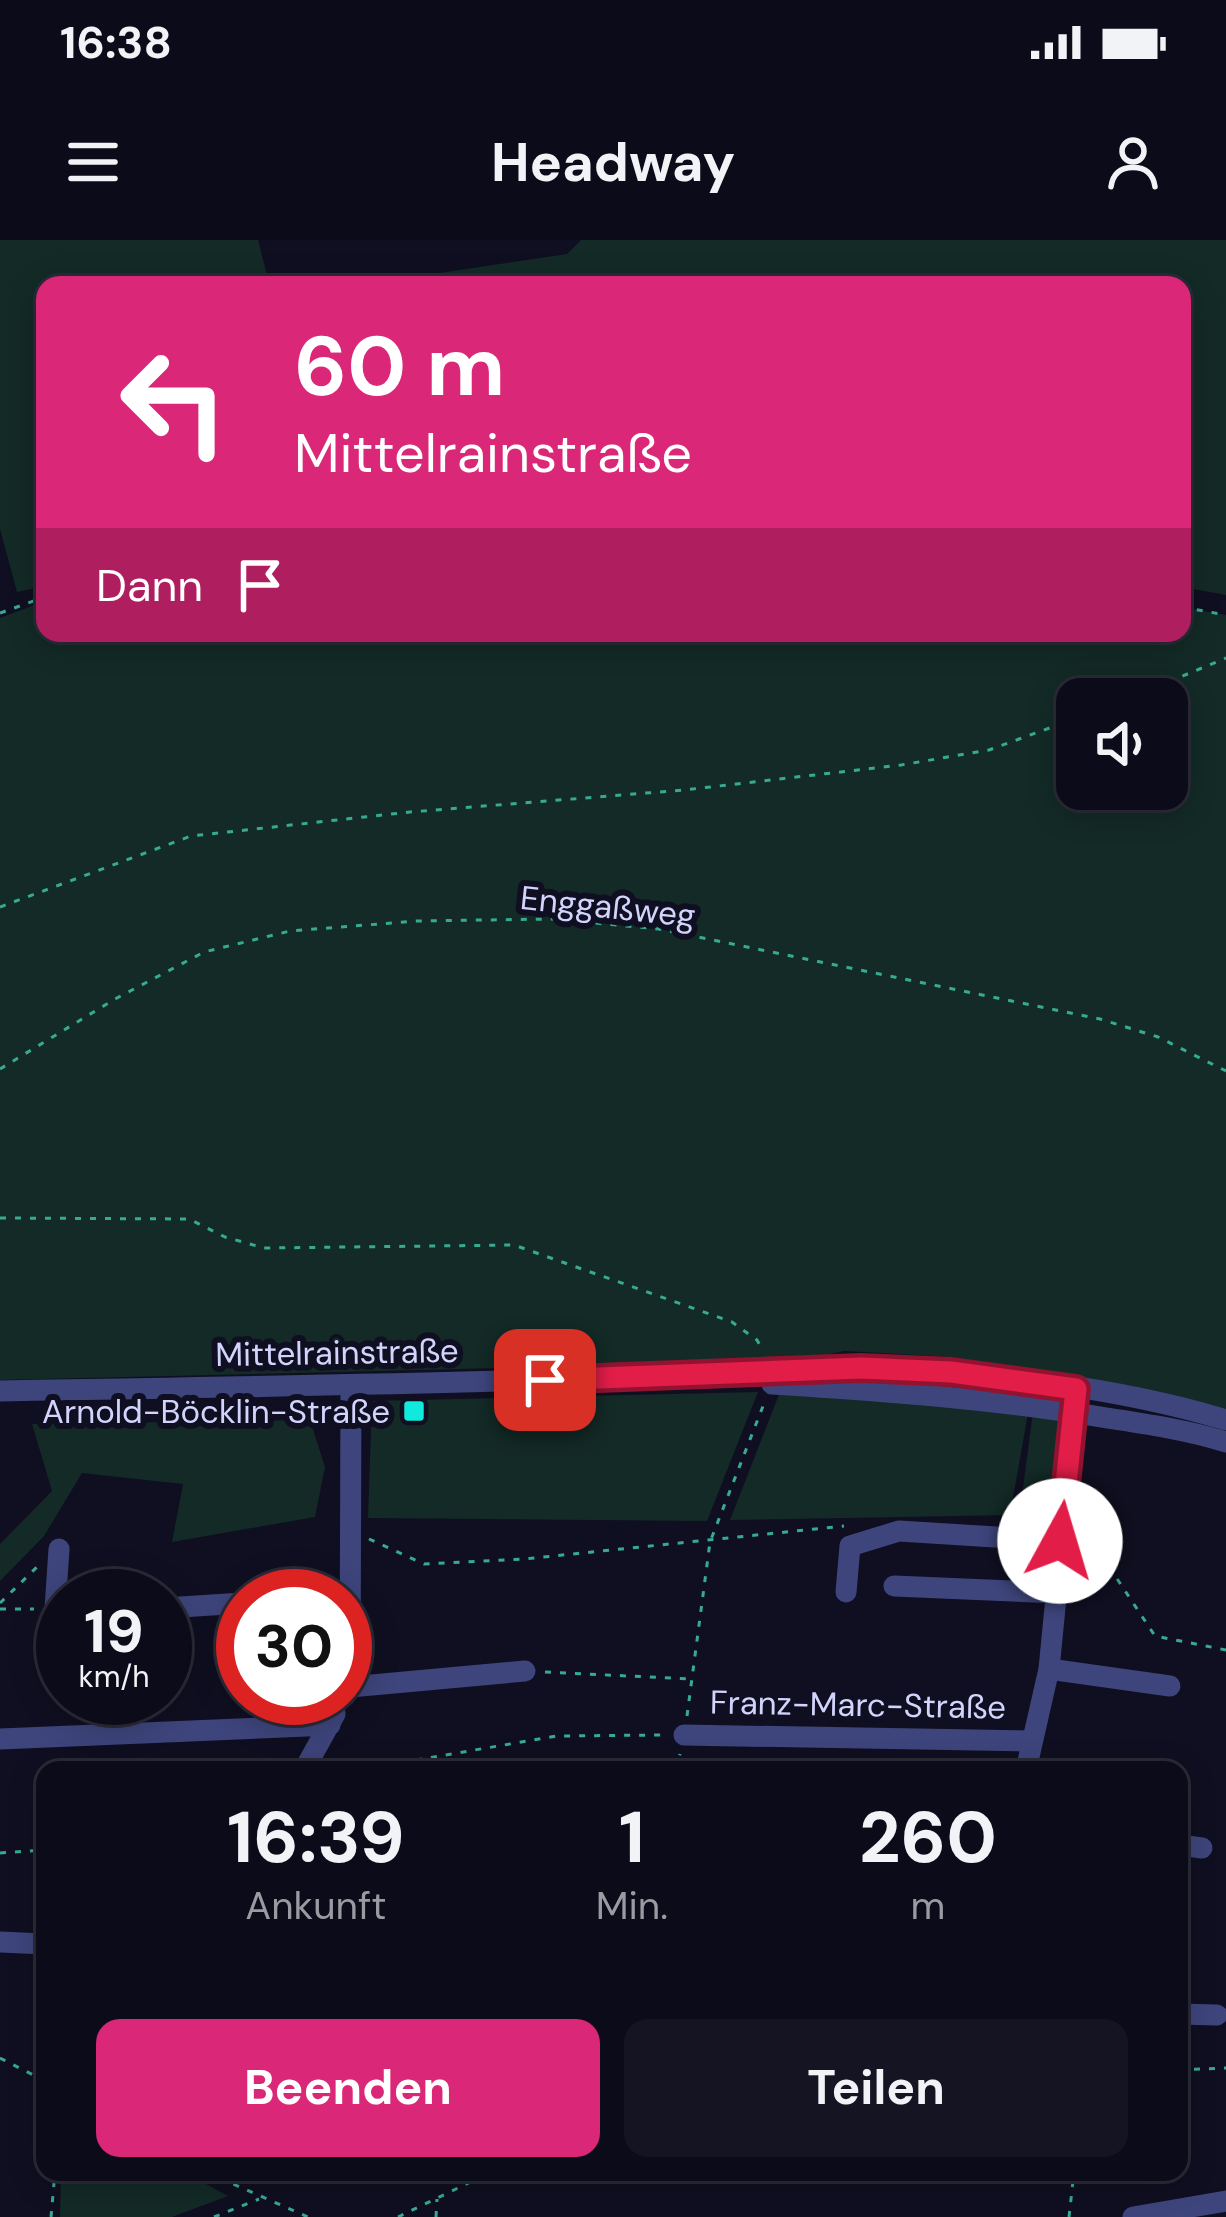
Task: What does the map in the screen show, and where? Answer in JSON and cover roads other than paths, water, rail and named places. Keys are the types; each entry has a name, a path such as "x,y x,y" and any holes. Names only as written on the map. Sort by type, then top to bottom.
{"street":[{"name":"Mittelrainstraße","path":"0,1391 676,1376 772,1378 1075,1401 1226,1420"},
{"path":"348,1569 351,1386"},
{"name":"Mittelrainstraße","path":"1075,1401 1226,1442"},
{"name":"Franz-Marc-Straße","path":"1028,1761 1049,1669 1075,1401"},
{"path":"845,1592 850,1546 899,1531 1061,1534"},
{"path":"59,1549 59,1569"},
{"path":"894,1586 1057,1593"},
{"name":"Franz-Marc-Straße","path":"1049,1669 1170,1686"},
{"path":"372,1691 525,1672"},
{"path":"0,1739 330,1725"},
{"path":"309,1761 330,1725"},
{"name":"Franz-Marc-Straße","path":"685,1735 1031,1741"},
{"path":"0,1942 36,1944"},
{"path":"1188,2014 1216,2015"},
{"path":"1133,2217 1226,2200"}],"place":[{"name":"Arnold-Böcklin-Straße","path":"414,1411"}]}
